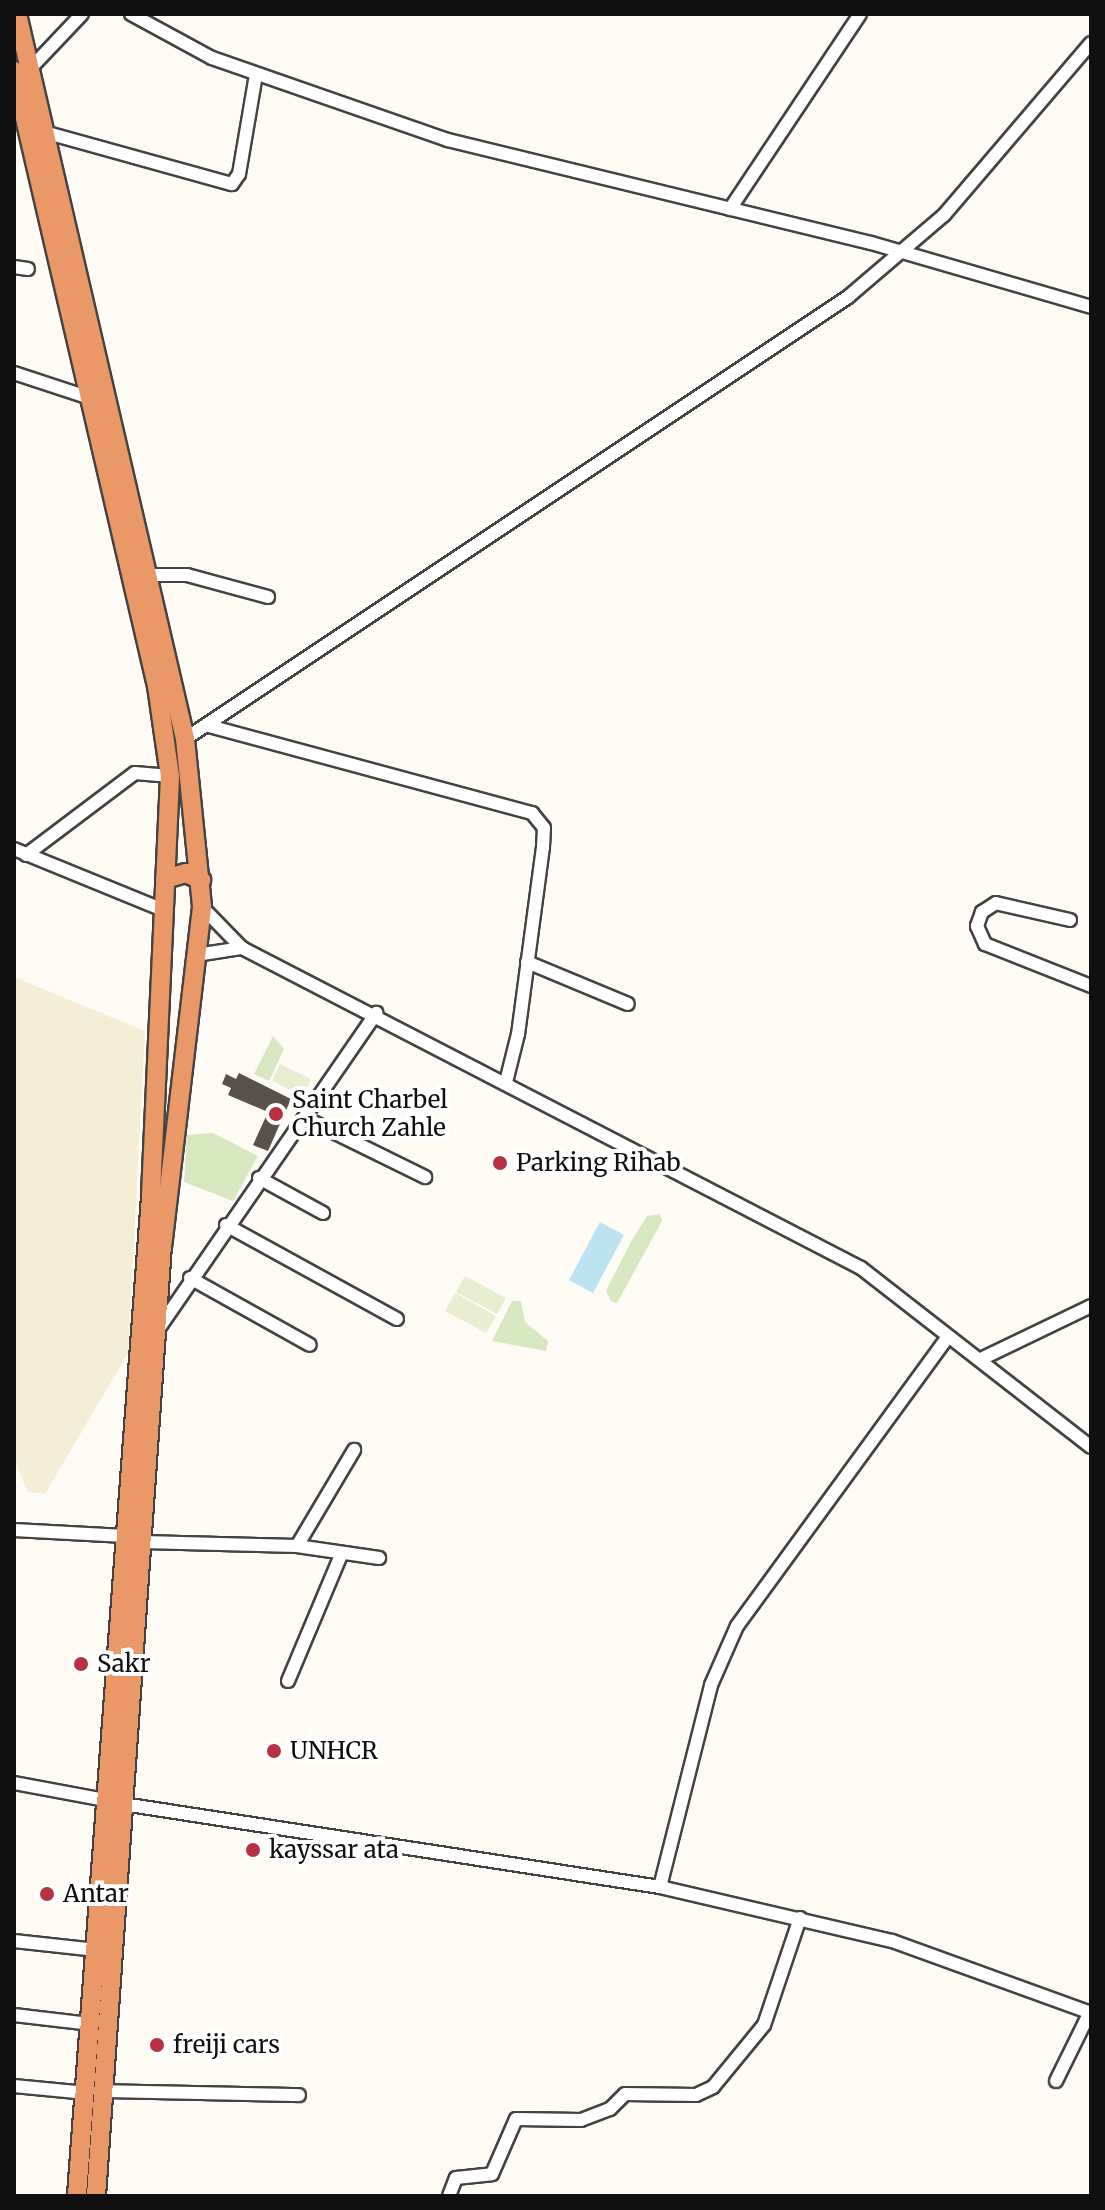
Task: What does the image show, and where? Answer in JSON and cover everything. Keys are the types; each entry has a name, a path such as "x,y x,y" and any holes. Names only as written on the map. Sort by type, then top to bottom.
{"highway":[{"path":"17,14 22,71 44,132 150,575 185,739 201,880 202,907 134,1539"},
{"path":"22,71 17,97 157,686 170,776 161,909 134,1539 94,2092 77,2196"},
{"path":"165,879 186,873 201,880"},
{"path":"161,951 196,955"},
{"path":"96,2196 91,2024 114,1802"}],"street":[{"path":"22,71 82,14"},
{"path":"131,14 256,75 448,140 730,209 1091,307"},
{"path":"730,209 860,14"},
{"path":"185,739 581,480 901,255 953,205 1091,43"},
{"path":"44,132 232,184 239,174 256,75"},
{"path":"14,267 28,269"},
{"path":"14,373 90,398"},
{"path":"150,575 187,575 268,597"},
{"path":"209,726 532,813 544,828 527,962 506,1082"},
{"path":"19,853 135,773 170,776"},
{"path":"19,853 161,909"},
{"path":"1070,920 996,903 982,912 977,926 985,944 1091,986"},
{"path":"202,907 242,948 376,1013 861,1268 1091,1447"},
{"path":"196,955 242,948"},
{"path":"527,962 628,1004"},
{"path":"157,1331 226,1225 305,1118 376,1013"},
{"path":"305,1118 425,1177"},
{"path":"259,1178 323,1213"},
{"path":"226,1225 397,1319"},
{"path":"190,1278 310,1345"},
{"path":"981,1359 1091,1306"},
{"path":"660,1887 711,1685 737,1626 948,1337"},
{"path":"297,1546 354,1450"},
{"path":"14,1530 297,1546 341,1555 379,1558"},
{"path":"288,1681 341,1555"},
{"path":"14,1783 114,1802 660,1887 800,1918 930,1953 1090,2012 1056,2081"},
{"path":"449,2196 456,2178 492,2174 516,2119 581,2120 610,2109 625,2094 696,2095 713,2087 764,2025 800,1918"},
{"path":"14,1941 97,1950"},
{"path":"14,2015 91,2024"},
{"path":"14,2086 94,2092 299,2095"}],"shaded area":[{"path":"14,977 145,1031 128,1353 45,1494 28,1492 14,1460"}],"green space":[{"path":"273,1036 284,1049 269,1081 254,1074"},
{"path":"280,1064 311,1079 303,1096 272,1081"},
{"path":"213,1133 258,1156 233,1201 184,1182 187,1135"},
{"path":"660,1214 662,1221 617,1303 611,1301 606,1291 633,1238 647,1216"},
{"path":"465,1276 506,1298 497,1314 456,1292"},
{"path":"455,1293 496,1316 486,1333 445,1311"},
{"path":"512,1301 521,1301 525,1322 548,1341 546,1351 492,1341"}],"water":[{"path":"600,1222 624,1235 593,1293 569,1280"}],"building":[{"name":"Saint Charbel Church Zahle","path":"239,1073 291,1099 268,1151 253,1145 268,1112 228,1095 231,1088 222,1084 226,1074 236,1079"}],"place":[{"name":"Saint Charbel Church Zahle","path":"276,1114"},
{"name":"Parking Rihab","path":"500,1163"},
{"name":"Sakr","path":"81,1664"},
{"name":"UNHCR","path":"274,1751"},
{"name":"kayssar ata","path":"253,1850"},
{"name":"Antar","path":"47,1894"},
{"name":"freiji cars","path":"157,2045"}]}
